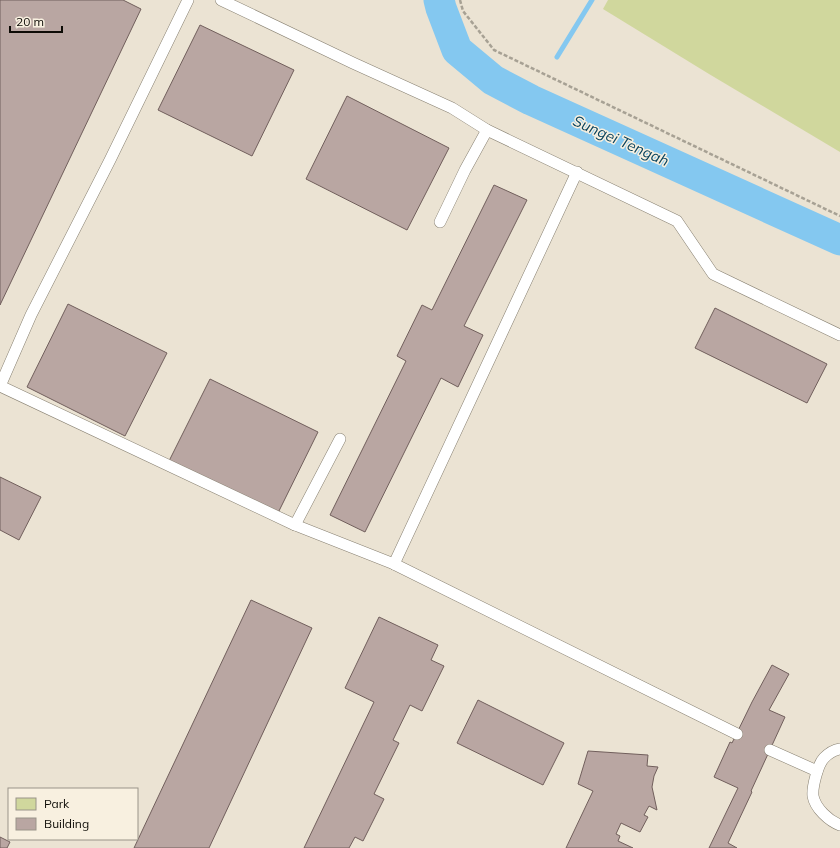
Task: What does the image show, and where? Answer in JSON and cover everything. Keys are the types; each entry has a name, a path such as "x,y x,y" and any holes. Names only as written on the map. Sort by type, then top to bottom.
{"lane":[{"path":"188,0 110,160 31,315 0,386 295,525 394,564 737,734"},
{"path":"221,0 452,108 487,130 677,221 713,274 840,335"},
{"path":"440,222 465,170 487,130"},
{"path":"394,564 577,172"},
{"path":"295,525 340,439"},
{"path":"840,749 834,750 823,759 814,784 813,797 817,806 823,813 830,820 840,825"},
{"path":"770,750 818,771"}],"path":[{"path":"460,0 463,11 494,50 840,216"}],"green space":[{"path":"608,0 840,0 840,152 603,9"}],"building":[{"path":"0,0 123,0 141,9 0,305"},
{"path":"200,25 294,70 252,156 158,110"},
{"path":"347,96 449,148 407,230 306,179"},
{"path":"494,185 527,200 464,326 483,335 458,387 441,378 365,532 330,515 406,361 397,356 422,305 432,310"},
{"path":"68,304 167,353 125,436 27,387"},
{"path":"715,308 827,364 807,403 695,348"},
{"path":"210,379 318,432 277,515 169,461"},
{"path":"0,477 41,497 19,540 0,530"},
{"path":"251,600 312,628 209,848 134,848"},
{"path":"379,617 438,645 431,660 444,666 422,711 410,705 393,740 399,743 374,794 384,799 363,841 355,837 349,848 304,848 374,702 345,688"},
{"path":"772,665 789,674 769,710 785,717 728,843 737,848 709,848 738,788 714,777 730,742 732,743"},
{"path":"478,700 564,743 543,785 457,743"},
{"path":"588,751 648,755 647,766 658,767 654,776 652,787 657,810 649,806 644,815 648,817 640,832 621,823 616,834 620,836 618,841 633,848 566,848 593,791 578,784"},
{"path":"0,837 10,842 7,848 0,848"}],"waterway":[{"name":"Sungei Tengah","path":"439,0 457,50 493,80 531,100 840,240"},
{"path":"557,57 592,0"}]}
